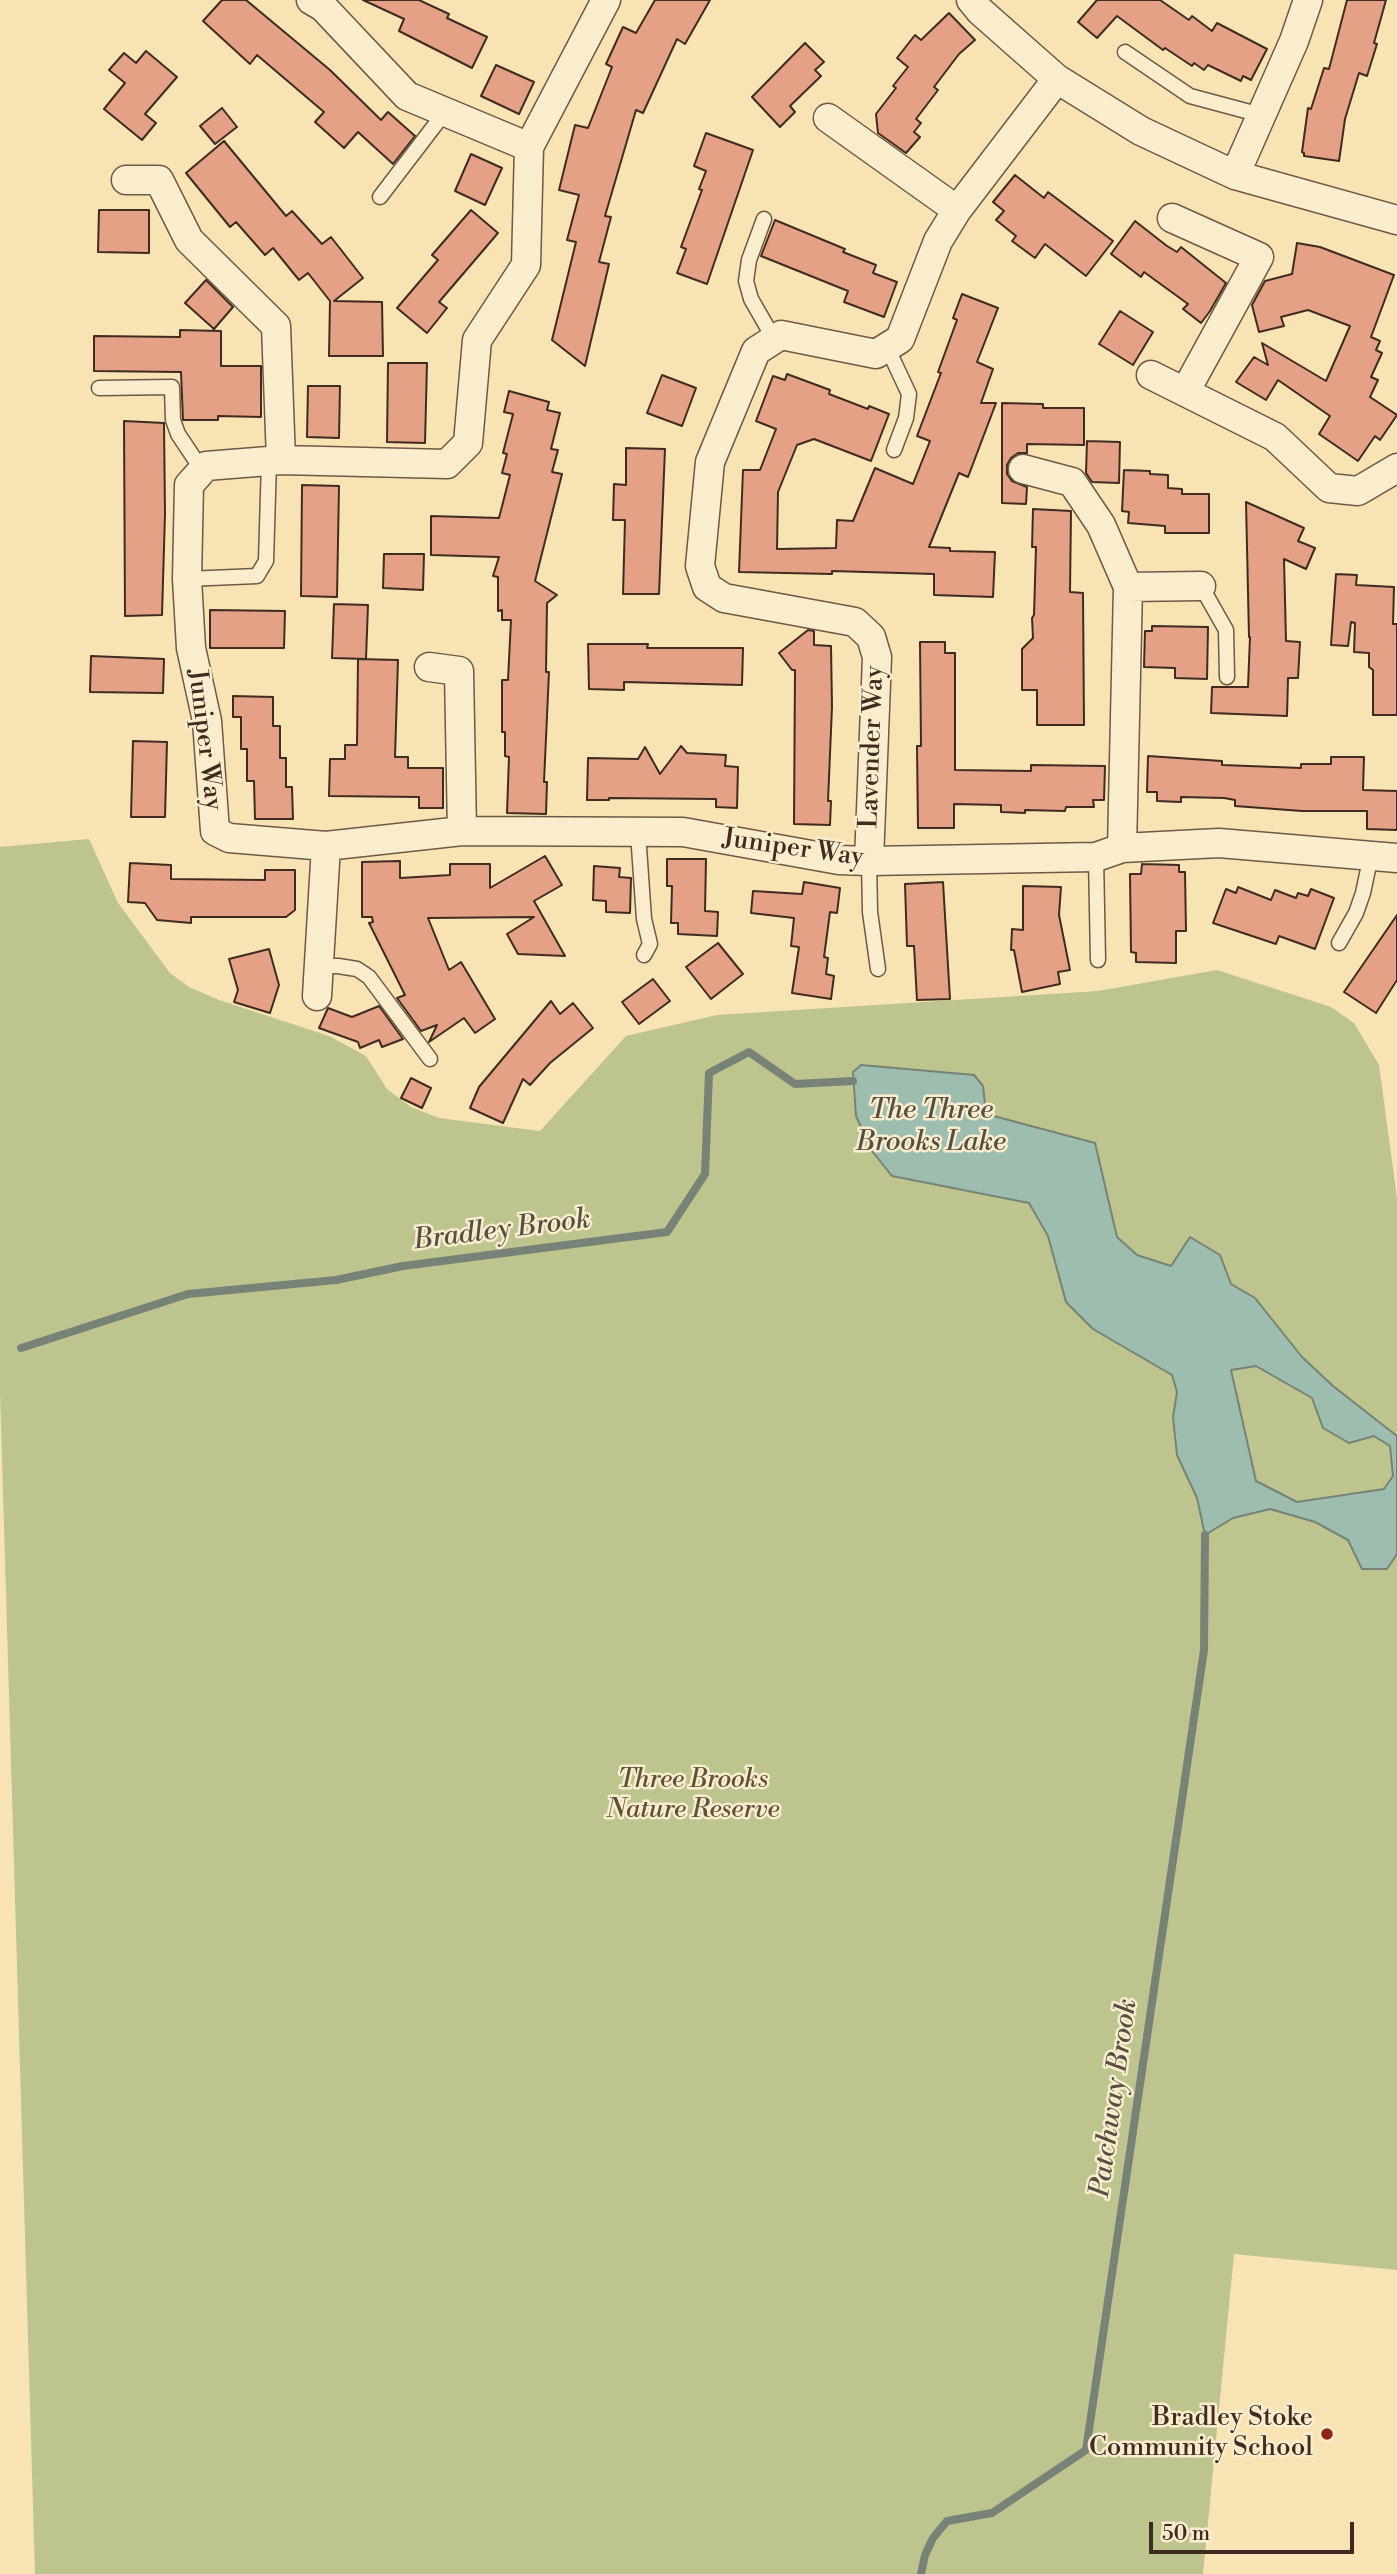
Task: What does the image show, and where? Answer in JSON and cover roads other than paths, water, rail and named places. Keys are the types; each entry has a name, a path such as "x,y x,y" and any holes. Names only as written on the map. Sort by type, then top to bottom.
{"street":[{"path":"311,0 323,7 407,96 529,148"},
{"path":"202,470 206,466 275,461 447,464 468,443 477,340 526,265 529,148 606,0"},
{"path":"971,0 1057,79 1141,131 1235,175 1397,220"},
{"path":"1235,175 1294,41 1308,0"},
{"path":"774,339 781,335 876,354 900,339 938,241 957,210 1057,79"},
{"path":"828,118 957,210"},
{"path":"126,180 159,180 189,240 276,326 275,461"},
{"path":"1172,218 1258,257 1185,391"},
{"name":"Lavender Way","path":"774,339 756,351 710,463 700,566 707,587 724,598 856,622 871,637 877,657 869,861"},
{"path":"1151,374 1275,437 1329,488 1358,491 1397,468"},
{"path":"1023,469 1072,481 1101,525 1128,587 1109,853"},
{"name":"Juniper Way","path":"202,470 189,485 187,579 191,648 206,721 215,831 229,838 326,846 463,831 683,832 839,860 1109,853 1219,843 1384,856"},
{"path":"1128,587 1201,586"},
{"path":"429,667 459,671 463,831"},
{"path":"317,996 326,846"}],"lane":[{"path":"1125,52 1191,96 1261,115"},
{"path":"380,197 445,112"},
{"path":"764,219 749,260 746,281 751,299 774,339"},
{"path":"887,347 909,394 906,418 894,450"},
{"path":"99,388 173,387 173,420 178,434 202,470"},
{"path":"187,579 257,576 267,561 275,461"},
{"path":"1201,586 1227,630 1227,677"},
{"path":"638,833 644,919 650,944 644,955"},
{"path":"1098,960 1109,853"},
{"path":"1339,943 1384,856"},
{"path":"869,861 870,912 878,969"},
{"path":"319,966 357,969 369,976 430,1059"}],"water":[{"name":"The Three Brooks Lake","path":"861,1065 974,1075 983,1086 986,1114 1095,1143 1117,1237 1137,1255 1171,1266 1190,1237 1220,1255 1231,1284 1255,1298 1302,1357 1333,1386 1397,1436 1397,1554 1387,1569 1362,1569 1348,1540 1315,1522 1270,1509 1233,1518 1205,1535 1197,1498 1177,1455 1173,1417 1177,1392 1172,1375 1093,1329 1066,1302 1048,1236 1029,1203 892,1176 872,1151 856,1116 853,1072","holes":["1256,1366 1312,1398 1323,1428 1349,1443 1374,1436 1390,1446 1393,1476 1384,1489 1297,1502 1256,1481 1231,1370"]}],"waterway":[{"name":"Bradley Brook","path":"21,1348 188,1294 336,1280 403,1266 667,1232 705,1174 709,1073 749,1052 795,1084 853,1081"},
{"name":"Patchway Brook","path":"921,2574 925,2555 933,2538 947,2521 992,2513 1086,2450 1204,1650 1205,1535"}],"place":[{"name":"Bradley Stoke Community School","path":"1327,2434"}],"park label":[{"name":"Three Brooks Nature Reserve","path":"693,1796"}]}
